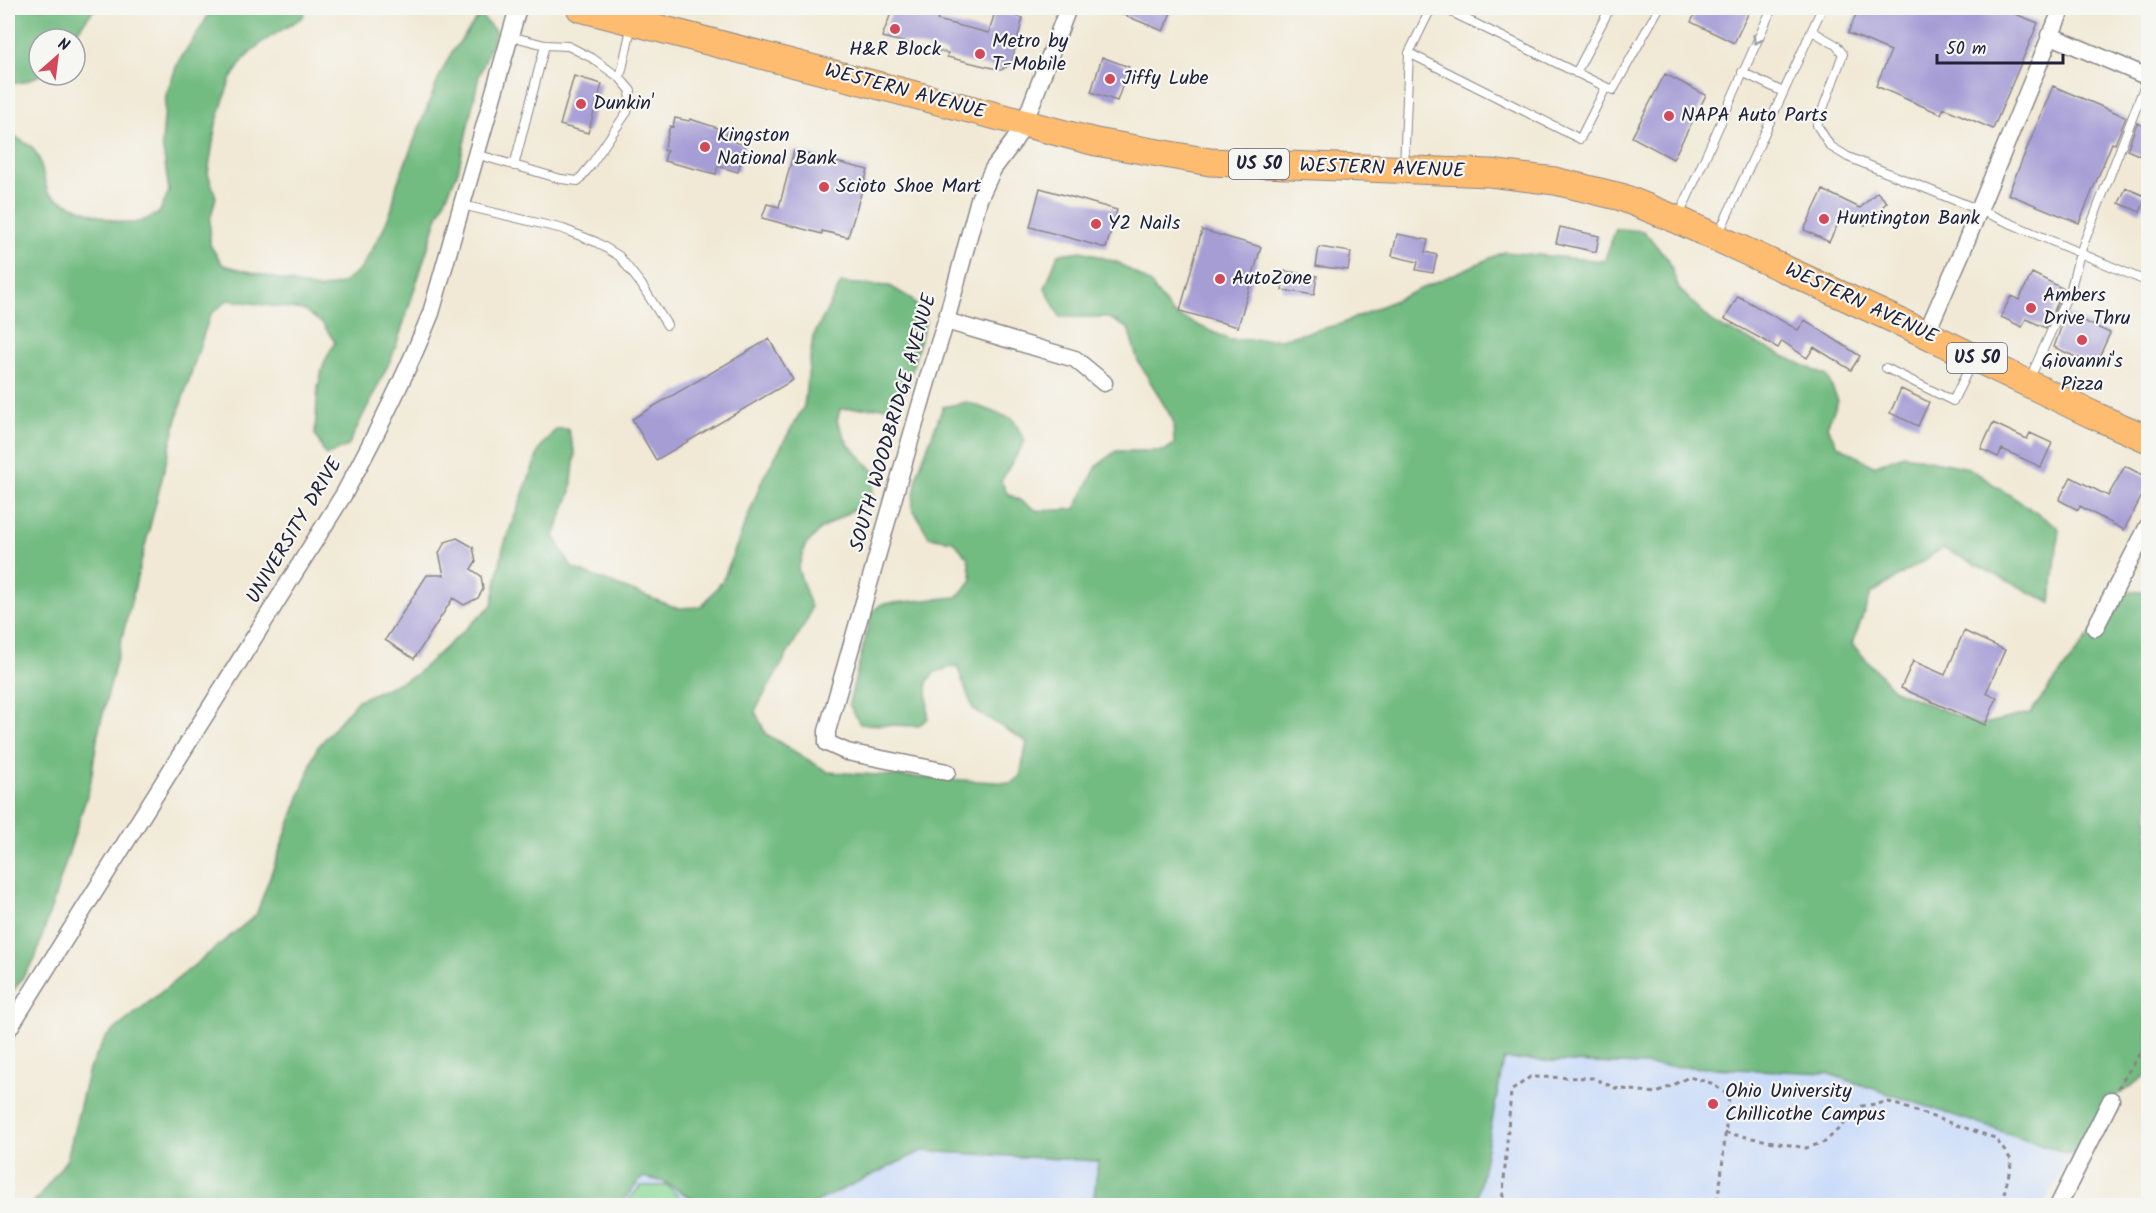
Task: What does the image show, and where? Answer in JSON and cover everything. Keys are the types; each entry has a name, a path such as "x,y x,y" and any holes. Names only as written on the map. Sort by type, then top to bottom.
{"main road":[{"name":"WESTERN AVENUE","path":"580,8 1095,142 1210,162 1490,173 1555,181 1621,197 1678,220 2148,439"}],"street":[{"name":"UNIVERSITY DRIVE","path":"8,1030 344,494 384,419 431,313 519,8"},
{"name":"SOUTH WOODBRIDGE AVENUE","path":"947,772 847,752 827,743 827,731 980,199 993,169 1024,124 1068,8"},
{"path":"1926,334 1979,210 2049,35 2055,10"},
{"path":"2049,35 2148,77"},
{"path":"946,321 1075,359 1104,383"},
{"path":"2095,628 2148,526"},
{"path":"2058,1206 2111,1100"}],"lane":[{"path":"1404,170 1409,53 1431,8"},
{"path":"1443,8 1613,90 1659,8"},
{"path":"1576,73 1610,8"},
{"path":"1678,220 1772,8"},
{"path":"1716,238 1822,8"},
{"path":"620,78 633,21"},
{"path":"1812,31 1836,45 1843,54 1817,124 1830,146 1848,158 1979,210 2148,282"},
{"path":"476,154 561,179 578,181 627,112 631,91 620,78 592,58 568,46 545,45 510,36"},
{"path":"514,166 545,45"},
{"path":"1409,53 1580,139 1606,87"},
{"path":"1742,72 1784,92"},
{"path":"2027,383 2071,288 2080,253 2148,77"},
{"path":"461,204 563,229 596,242 620,256 667,325"},
{"path":"1886,369 1953,401 1974,357"}],"path":[{"path":"2111,1100 2148,1040"},
{"path":"1502,1206 1511,1091 1530,1077 1593,1078 1615,1088 1657,1093 1689,1077 1711,1083 1729,1095 1716,1206"},
{"path":"1725,1133 1806,1148 1825,1142 1862,1106 1889,1102 1995,1138 2012,1161 2001,1206"}],"shaded area":[{"name":"Ohio University Chillicothe Campus","path":"1491,1044 1822,1058 2072,1149 2045,1205 1458,1206"},
{"path":"922,1151 1098,1161 1093,1205 810,1206"},
{"path":"643,1177 664,1182 703,1205 618,1206"}],"green space":[{"path":"8,8 95,8 80,27 27,27 27,81 8,84"},
{"path":"211,8 305,8 303,17 262,42 244,59 230,80 216,124 208,173 216,197 210,220 210,245 223,265 318,289 341,284 360,270 383,230 392,208 397,184 440,75 452,52 480,15 496,32 479,76 458,171 438,216 392,357 348,446 326,456 315,434 318,387 324,363 335,342 323,324 303,310 228,300 210,315 180,407 98,733 90,786 35,959 8,999 8,132 32,147 39,158 48,193 77,208 124,222 139,222 159,213 169,191 162,143 166,95 178,62 204,23"},
{"path":"1616,229 1643,231 1668,259 1679,289 1715,324 1827,376 1838,401 1827,426 1837,445 1873,466 1904,455 1969,468 2059,528 2051,603 1943,548 1871,594 1852,644 1894,690 1980,725 2030,713 2095,628 2114,591 2148,592 2148,1074 2111,1100 2082,1158 1826,1073 1504,1059 1476,1205 1093,1205 1098,1161 922,1151 810,1205 703,1205 664,1182 643,1177 618,1206 29,1206 39,1197 67,1159 89,1069 106,1037 256,915 317,748 358,700 414,676 492,605 503,548 540,448 556,429 568,429 575,453 571,491 554,536 572,568 677,608 701,607 723,580 763,478 804,406 813,337 841,283 890,286 912,299 926,320 906,390 889,407 840,409 837,421 848,444 875,472 872,498 821,529 805,546 798,569 811,607 808,618 755,711 766,734 828,772 1011,783 1020,776 1027,742 973,709 957,666 935,672 927,682 928,718 918,726 860,724 849,704 872,612 882,604 957,597 972,580 968,558 953,541 929,537 912,507 918,472 943,407 967,402 1013,419 1025,441 1001,481 1007,493 1038,511 1075,509 1097,466 1116,451 1164,451 1174,444 1173,420 1138,361 1128,328 1107,317 1060,317 1045,288 1058,254 1082,251 1119,263 1150,283 1172,313 1230,340 1280,339 1341,324 1504,252 1604,261"},
{"path":"641,1186 668,1186 687,1205 624,1205"}],"building":[{"path":"893,8 942,8 937,20 989,33 995,11 1023,18 1012,60 1001,70 947,57 948,53 882,37"},
{"path":"1107,8 1173,8 1163,31"},
{"path":"1698,8 1739,8 1749,12 1734,43 1691,22"},
{"path":"1859,8 2000,8 2038,23 1993,129 1944,108 1941,114 1876,86 1891,51 1848,33"},
{"name":"Jiffy Lube","path":"1102,57 1129,67 1117,101 1091,92"},
{"name":"NAPA Auto Parts","path":"1665,74 1706,95 1673,159 1632,137"},
{"name":"Dunkin'","path":"574,76 602,84 588,133 560,125"},
{"path":"2053,86 2126,117 2115,144 2112,143 2079,223 2008,194"},
{"name":"Kingston National Bank","path":"675,118 689,121 690,119 727,131 725,139 745,145 738,172 718,166 716,174 664,161 667,151 664,150 670,126 673,127"},
{"path":"2137,123 2148,128 2148,159 2127,150"},
{"name":"Scioto Shoe Mart","path":"794,151 868,170 848,237 822,231 822,234 762,218 767,204 779,207"},
{"path":"1040,188 1117,210 1106,248 1030,227"},
{"path":"2126,188 2147,197 2140,212 2119,203"},
{"name":"Huntington Bank","path":"1823,190 1860,208 1877,192 1887,202 1865,225 1843,214 1829,242 1804,230"},
{"path":"1560,227 1599,236 1596,252 1556,243"},
{"name":"AutoZone","path":"1202,230 1261,247 1238,327 1180,311"},
{"path":"1397,234 1428,240 1425,252 1437,255 1433,273 1416,270 1418,262 1392,256"},
{"path":"1319,247 1351,252 1348,270 1316,266"},
{"path":"1285,271 1317,276 1314,295 1282,290"},
{"name":"Ambers Drive Thru","path":"2032,273 2064,289 2046,328 2026,319 2022,327 2001,317 2011,296 2019,300"},
{"path":"1738,296 1798,330 1805,320 1860,356 1851,370 1814,347 1807,358 1782,341 1778,348 1725,319"},
{"name":"Giovanni's Pizza","path":"2066,313 2110,333 2095,366 2054,347"},
{"path":"769,339 793,380 656,460 632,419"},
{"path":"1901,389 1929,402 1918,426 1890,413"},
{"path":"1993,423 2027,439 2030,433 2052,443 2041,467 2002,449 1998,457 1981,449"},
{"path":"2125,466 2148,478 2148,484 2124,530 2080,506 2078,510 2059,500 2071,477 2108,496"},
{"path":"457,538 473,547 476,561 471,569 481,576 483,589 478,598 464,605 453,598 414,659 385,640 427,575 444,575 439,553 445,542"},
{"path":"1964,631 2005,650 1986,693 1997,698 1985,725 1901,688 1913,661 1945,675"}],"place":[{"name":"H&R Block","path":"895,29"},
{"name":"Metro by T-Mobile","path":"980,54"},
{"name":"Jiffy Lube","path":"1110,79"},
{"name":"Dunkin'","path":"581,104"},
{"name":"NAPA Auto Parts","path":"1669,116"},
{"name":"Kingston National Bank","path":"705,147"},
{"name":"Scioto Shoe Mart","path":"824,187"},
{"name":"Huntington Bank","path":"1824,219"},
{"name":"Y2 Nails","path":"1096,224"},
{"name":"AutoZone","path":"1220,279"},
{"name":"Ambers Drive Thru","path":"2031,308"},
{"name":"Giovanni's Pizza","path":"2082,340"},
{"name":"Ohio University Chillicothe Campus","path":"1713,1104"}]}
